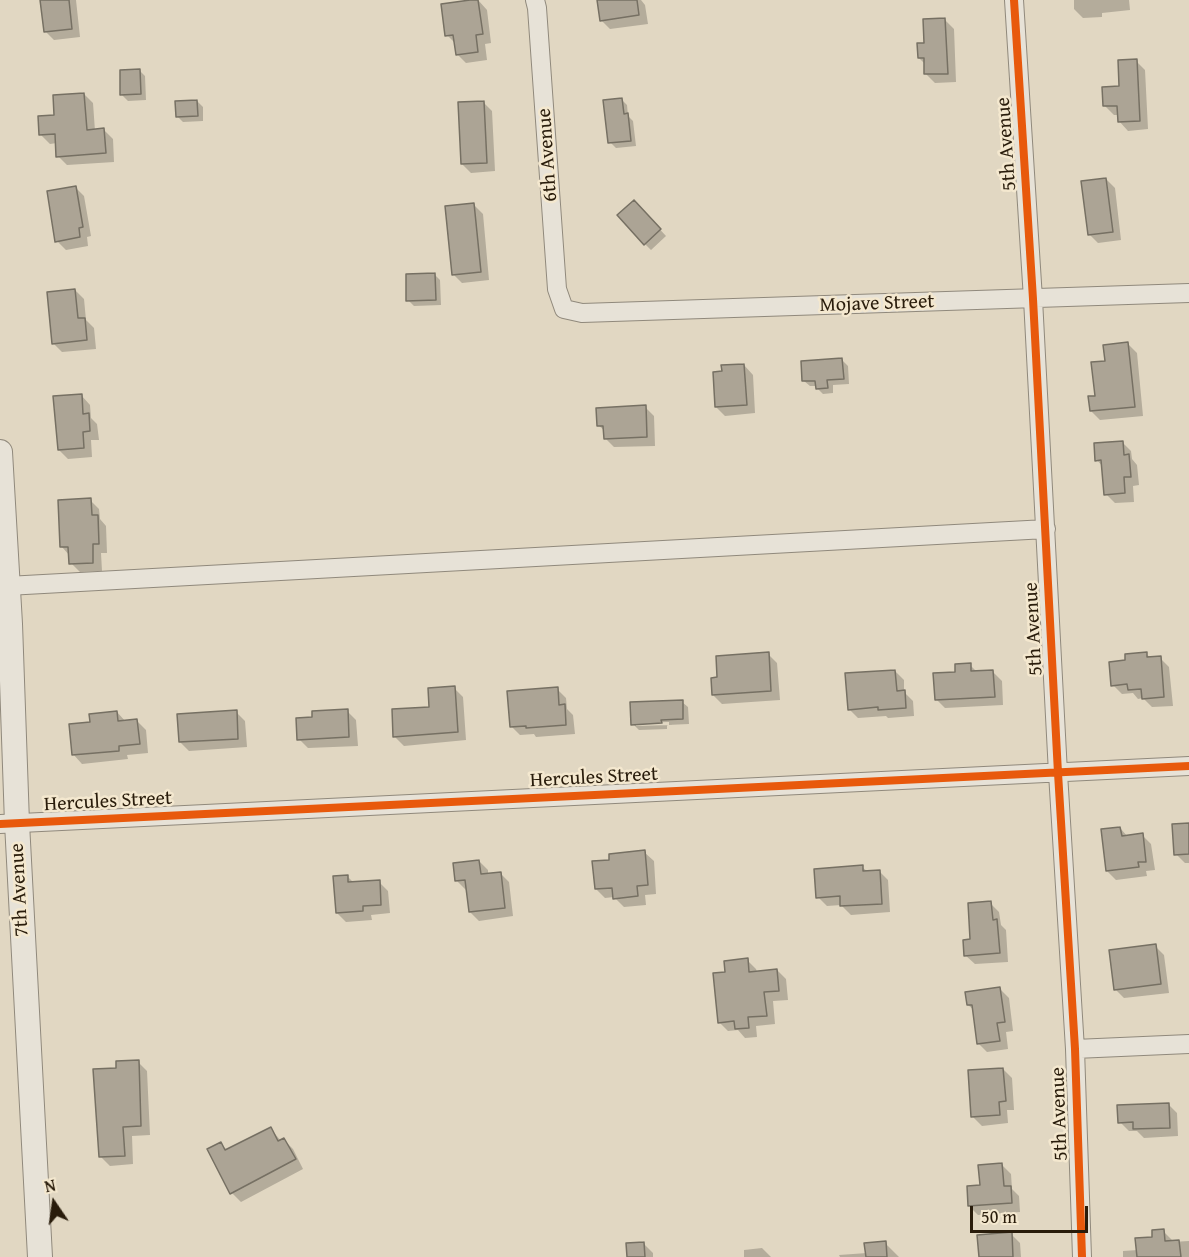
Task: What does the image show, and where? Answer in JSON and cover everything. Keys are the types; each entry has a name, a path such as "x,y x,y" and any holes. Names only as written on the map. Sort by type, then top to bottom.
{"street":[{"name":"6th Avenue","path":"535,0 557,289 564,309"},
{"name":"5th Avenue","path":"1014,0 1075,1049 1082,1257"},
{"name":"Mojave Street","path":"564,309 582,313 1189,293"},
{"name":"7th Avenue","path":"0,452 10,624 8,823 40,1257"},
{"path":"7,586 1046,529"},
{"name":"Hercules Street","path":"8,823 1189,766"},
{"path":"1075,1049 1189,1044"}],"building":[{"path":"40,0 69,0 72,29 44,32"},
{"path":"478,0 483,34 476,35 478,52 456,55 453,35 445,36 441,4"},
{"path":"597,0 637,0 639,15 600,21"},
{"path":"945,18 948,74 924,74 924,58 918,58 917,43 924,43 923,19"},
{"path":"1137,59 1140,121 1118,122 1117,106 1103,106 1102,87 1119,86 1118,60"},
{"path":"140,69 141,94 120,95 120,70"},
{"path":"84,93 87,130 104,128 106,153 56,157 55,134 39,135 38,116 54,115 53,95"},
{"path":"622,98 624,114 628,113 631,141 608,143 603,100"},
{"path":"197,100 198,116 176,117 175,101"},
{"path":"484,101 487,163 461,164 458,102"},
{"path":"1106,178 1113,232 1088,235 1081,181"},
{"path":"76,186 83,227 79,228 80,237 55,242 47,191"},
{"path":"634,200 661,229 644,245 617,215"},
{"path":"474,203 481,272 452,275 445,206"},
{"path":"435,273 436,300 406,301 406,274"},
{"path":"75,289 78,318 85,318 87,340 52,344 47,292"},
{"path":"1128,342 1135,407 1090,411 1088,396 1095,396 1091,362 1105,361 1103,345"},
{"path":"842,358 844,379 827,380 828,388 816,389 815,381 802,381 801,361"},
{"path":"744,364 747,405 715,407 713,372 722,371 721,365"},
{"path":"82,394 83,414 89,413 90,431 83,432 84,448 58,450 53,396"},
{"path":"646,405 647,437 604,439 603,426 597,426 596,408"},
{"path":"1123,441 1124,455 1129,454 1131,477 1124,477 1125,493 1104,495 1101,460 1095,461 1094,443"},
{"path":"91,498 92,515 98,515 99,544 93,544 93,563 69,564 68,547 60,547 58,500"},
{"path":"769,652 771,691 712,695 711,678 717,677 716,656"},
{"path":"1147,652 1147,657 1161,656 1164,697 1142,699 1141,689 1128,690 1127,684 1111,686 1109,662 1125,660 1125,654"},
{"path":"971,663 971,671 993,670 995,697 935,700 933,673 955,672 955,664"},
{"path":"895,670 897,691 905,690 906,708 878,710 878,707 848,710 845,673"},
{"path":"455,686 458,732 393,737 392,709 429,707 428,688"},
{"path":"558,687 559,705 565,704 566,725 510,727 507,691"},
{"path":"683,700 683,719 631,725 630,702"},
{"path":"348,709 349,737 297,740 296,718 312,717 312,711"},
{"path":"237,710 238,739 179,742 177,714"},
{"path":"117,711 118,721 137,719 140,744 119,746 119,751 72,755 69,724 90,722 89,714"},
{"path":"1189,823 1189,854 1174,855 1172,824"},
{"path":"1120,827 1122,836 1143,833 1146,862 1138,862 1139,867 1106,871 1101,829"},
{"path":"645,850 648,885 637,886 638,896 613,899 612,888 595,889 592,861 609,860 609,854"},
{"path":"479,860 481,874 501,872 505,908 469,912 465,880 455,881 453,863"},
{"path":"863,865 863,871 880,870 882,904 840,906 840,896 816,898 814,869"},
{"path":"348,875 348,882 380,880 381,905 363,906 363,911 336,913 333,876"},
{"path":"991,901 993,920 997,919 1000,953 964,956 963,940 970,939 968,903"},
{"path":"1156,944 1161,984 1114,990 1109,950"},
{"path":"748,958 749,972 777,969 779,991 764,992 767,1016 748,1017 749,1028 735,1029 734,1021 718,1023 713,973 725,972 724,961"},
{"path":"1000,987 1005,1022 997,1023 1000,1041 977,1044 972,1005 967,1005 965,992"},
{"path":"139,1060 141,1126 123,1127 125,1156 99,1157 93,1069 116,1068 116,1061"},
{"path":"1003,1068 1006,1101 999,1102 1000,1115 971,1117 968,1070"},
{"path":"1169,1103 1170,1128 1133,1129 1133,1122 1118,1123 1117,1105"},
{"path":"271,1127 278,1141 284,1138 296,1159 230,1194 207,1149 221,1142 225,1150"},
{"path":"1002,1163 1004,1186 1011,1186 1012,1203 968,1206 967,1186 980,1185 978,1165"},
{"path":"1164,1229 1165,1241 1179,1240 1181,1257 1137,1257 1135,1238 1152,1237 1152,1230"},
{"path":"1012,1232 1013,1257 979,1257 977,1235"},
{"path":"886,1241 887,1257 866,1257 864,1243"},
{"path":"644,1242 645,1257 627,1257 626,1243"}],"cycle path":[{"path":"1014,0 1075,1049 1082,1257"},
{"path":"0,824 1189,766"}]}
